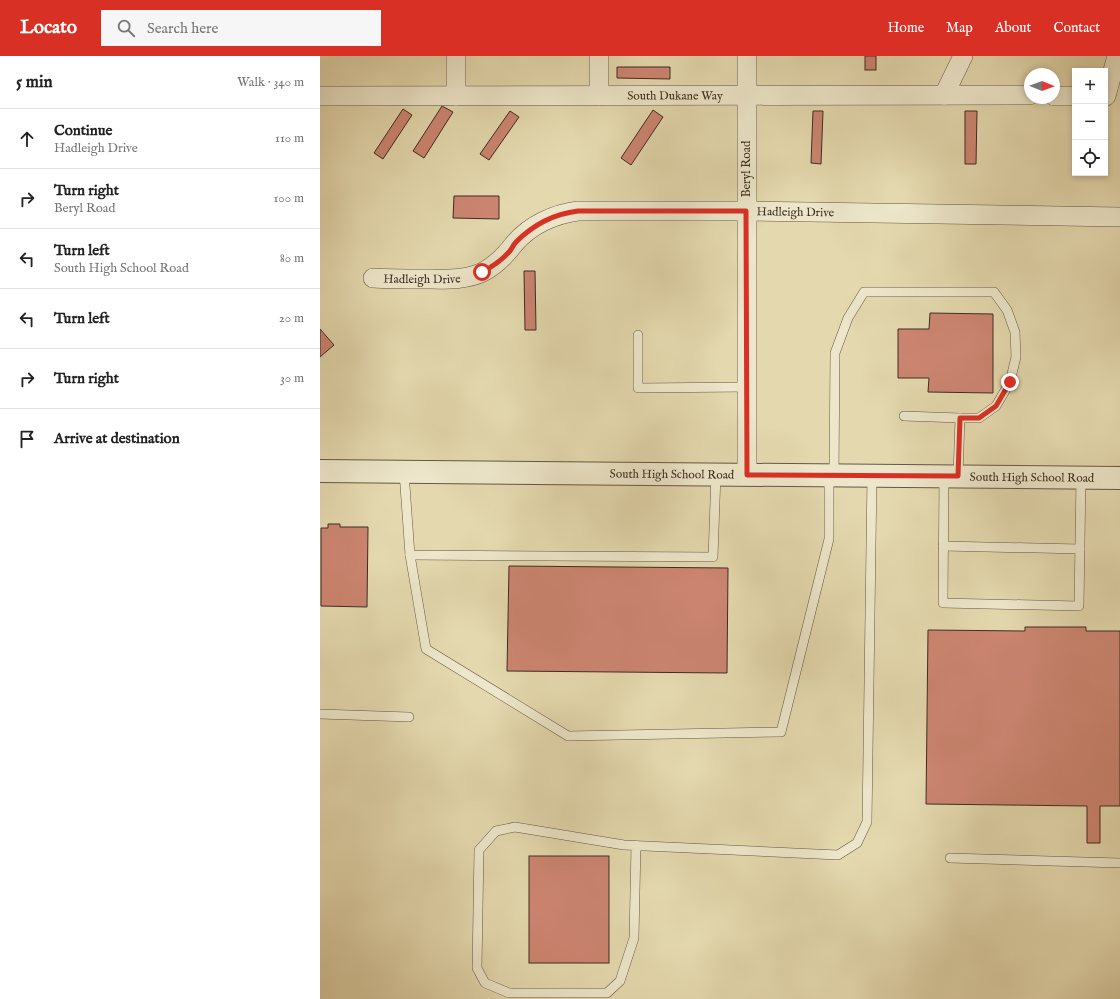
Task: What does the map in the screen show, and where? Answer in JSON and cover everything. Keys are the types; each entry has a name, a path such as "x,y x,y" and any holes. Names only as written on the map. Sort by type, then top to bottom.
{"street":[{"path":"456,56 456,96"},
{"path":"599,56 599,96"},
{"name":"Beryl Road","path":"747,56 747,475"},
{"path":"944,95 963,56"},
{"path":"1110,96 1117,56"},
{"name":"South Dukane Way","path":"320,96 1024,95"},
{"path":"1060,96 1072,96"},
{"name":"Hadleigh Drive","path":"373,278 454,279 475,275 495,265 506,256 514,244 530,229 550,218 570,212 746,211 1120,217"},
{"name":"South High School Road","path":"320,471 1120,478"}],"lane":[{"path":"404,472 410,555 426,649 568,736 781,732 829,539 835,352 848,318 864,292 994,292 1007,310 1014,332 1016,357 1010,382 996,406 979,418 904,416"},
{"path":"638,335 638,388 747,387"},
{"path":"960,418 951,476 943,546 943,603 1079,606 1081,477"},
{"path":"410,555 713,557 716,474"},
{"path":"636,845 634,938 620,981 607,992 509,993 485,983 477,968 479,850 496,832 515,827 624,845 636,845 838,855 857,844 867,822 872,476"},
{"path":"943,546 1080,549"},
{"path":"320,714 409,717"},
{"path":"950,858 1120,863"}],"building":[{"path":"865,56 876,56 876,70 865,70"},
{"path":"617,67 670,67 670,79 617,78"},
{"path":"442,106 453,112 424,158 413,151"},
{"path":"403,109 412,115 383,159 374,153"},
{"path":"653,110 663,117 631,165 621,158"},
{"path":"510,111 519,117 489,160 480,154"},
{"path":"813,111 823,111 821,164 811,163"},
{"path":"965,111 977,111 976,164 965,164"},
{"path":"454,196 499,196 499,219 453,218"},
{"path":"524,271 535,271 536,330 525,330"},
{"path":"930,313 993,314 993,393 928,392 929,378 898,378 898,329 929,329"},
{"path":"320,329 334,345 320,357"},
{"path":"328,524 340,524 340,527 368,527 367,607 321,606 321,528 328,528"},
{"path":"509,566 728,568 727,673 507,671"},
{"path":"1025,627 1086,627 1086,631 1120,631 1120,806 1100,806 1100,843 1087,843 1087,806 926,804 928,630 1025,631"},
{"path":"529,856 609,856 609,963 529,963"}],"route":[{"path":"482,272 495,265 506,256 514,244 530,229 556,215 578,211 746,211 747,475 958,476 960,418 979,418 996,406 1010,382"}]}
